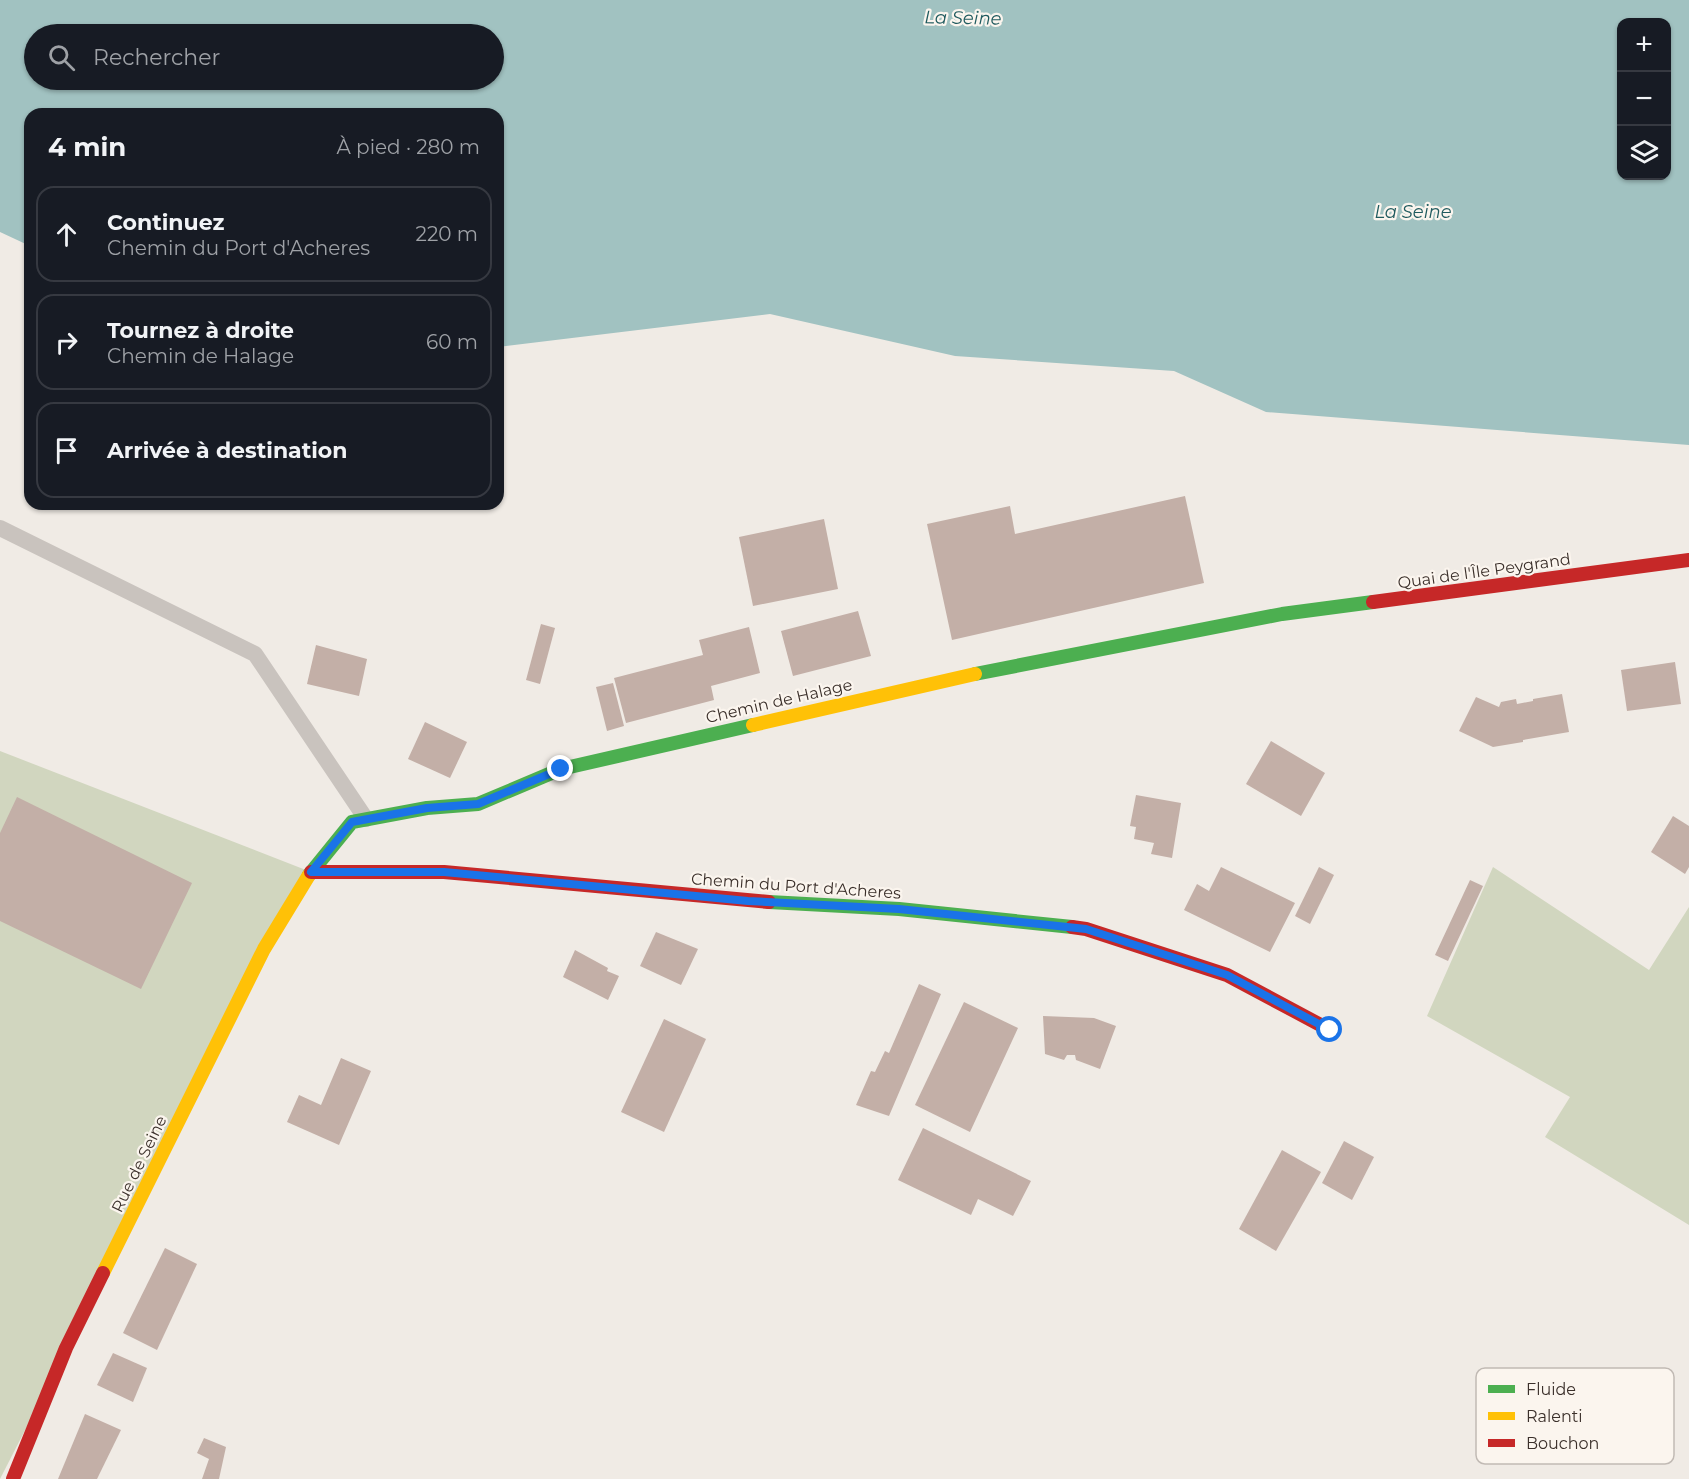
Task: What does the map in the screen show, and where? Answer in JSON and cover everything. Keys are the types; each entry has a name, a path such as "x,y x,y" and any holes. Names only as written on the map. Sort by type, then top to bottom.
{"street":[{"name":"Quai de l'Île Peygrand","path":"1282,614 1689,560"},
{"name":"Chemin de Halage","path":"311,872 352,822 427,808 478,804 561,769 953,678 1282,614"},
{"name":"Chemin du Port d'Acheres","path":"311,872 444,872 748,901 899,909 1086,929 1227,975 1330,1030"},
{"name":"Rue de Seine","path":"13,1479 71,1337 264,949 311,872"}],"lane":[{"path":"0,528 255,654 366,819"}],"green space":[{"path":"0,751 311,872 0,1479"},
{"path":"1493,867 1649,970 1689,907 1689,1225 1545,1137 1570,1097 1427,1016"}],"water":[{"name":"La Seine","path":"0,0 1689,0 1689,445 1266,412 1174,371 955,356 770,314 504,346 504,108 24,108 24,243 0,232"}],"building":[{"path":"1185,496 1204,583 952,640 927,524 1010,506 1015,534"},
{"path":"824,519 838,589 753,606 739,537"},
{"path":"858,611 871,656 793,676 781,631"},
{"path":"541,624 555,628 540,684 526,680"},
{"path":"749,627 760,673 711,686 714,700 626,723 614,678 703,655 699,640"},
{"path":"316,645 367,659 359,696 307,684"},
{"path":"1675,662 1681,704 1627,711 1621,670"},
{"path":"613,683 624,726 607,731 596,687"},
{"path":"1562,694 1569,732 1493,747 1459,731 1476,697 1499,707 1501,702 1516,699 1517,704"},
{"path":"425,722 467,742 450,778 408,759"},
{"path":"1271,741 1325,773 1301,816 1246,784"},
{"path":"1136,795 1181,803 1172,858 1151,854 1154,843 1134,839 1136,827 1130,826"},
{"path":"17,797 192,883 141,989 0,921 0,833"},
{"path":"1673,816 1689,826 1689,867 1685,874 1651,852"},
{"path":"1221,867 1295,903 1270,952 1184,910 1197,884 1209,891"},
{"path":"1319,867 1334,875 1310,924 1295,916"},
{"path":"1470,880 1483,886 1448,961 1435,955"},
{"path":"656,932 698,949 681,985 640,966"},
{"path":"575,950 608,968 607,971 619,976 608,1000 563,977"},
{"path":"919,984 941,994 889,1116 856,1105 871,1071 875,1072 885,1051 889,1053"},
{"path":"964,1002 1018,1028 970,1132 915,1105"},
{"path":"1043,1016 1094,1018 1116,1026 1100,1069 1076,1060 1075,1055 1067,1055 1064,1060 1045,1054"},
{"path":"664,1019 706,1039 664,1132 621,1112"},
{"path":"341,1058 371,1071 339,1145 287,1122 299,1095 321,1105"},
{"path":"923,1128 1031,1181 1013,1216 978,1199 971,1215 898,1180"},
{"path":"1344,1141 1374,1157 1352,1200 1322,1183"},
{"path":"1282,1150 1321,1172 1276,1251 1239,1229"},
{"path":"165,1248 197,1264 157,1350 123,1333"},
{"path":"113,1353 147,1368 133,1402 97,1385"},
{"path":"85,1414 121,1430 97,1479 58,1479"},
{"path":"204,1438 226,1447 219,1479 202,1479 209,1459 197,1453"}],"traffic: fast":[{"path":"975,674 1282,614 1373,602"},
{"path":"309,875 352,822 427,808 478,804 561,769 753,725"},
{"path":"769,902 899,909 1072,927"}],"traffic: slow":[{"path":"753,725 975,674"},
{"path":"103,1273 264,949 309,875"}],"traffic: jam":[{"path":"1373,602 1689,560"},
{"path":"311,872 444,872 769,902"},
{"path":"1072,927 1086,929 1227,975 1330,1030"},
{"path":"13,1479 66,1348 103,1273"}],"route":[{"path":"561,769 478,804 427,808 352,822 311,872 444,872 748,901 899,909 1086,929 1227,975 1330,1030"}]}
